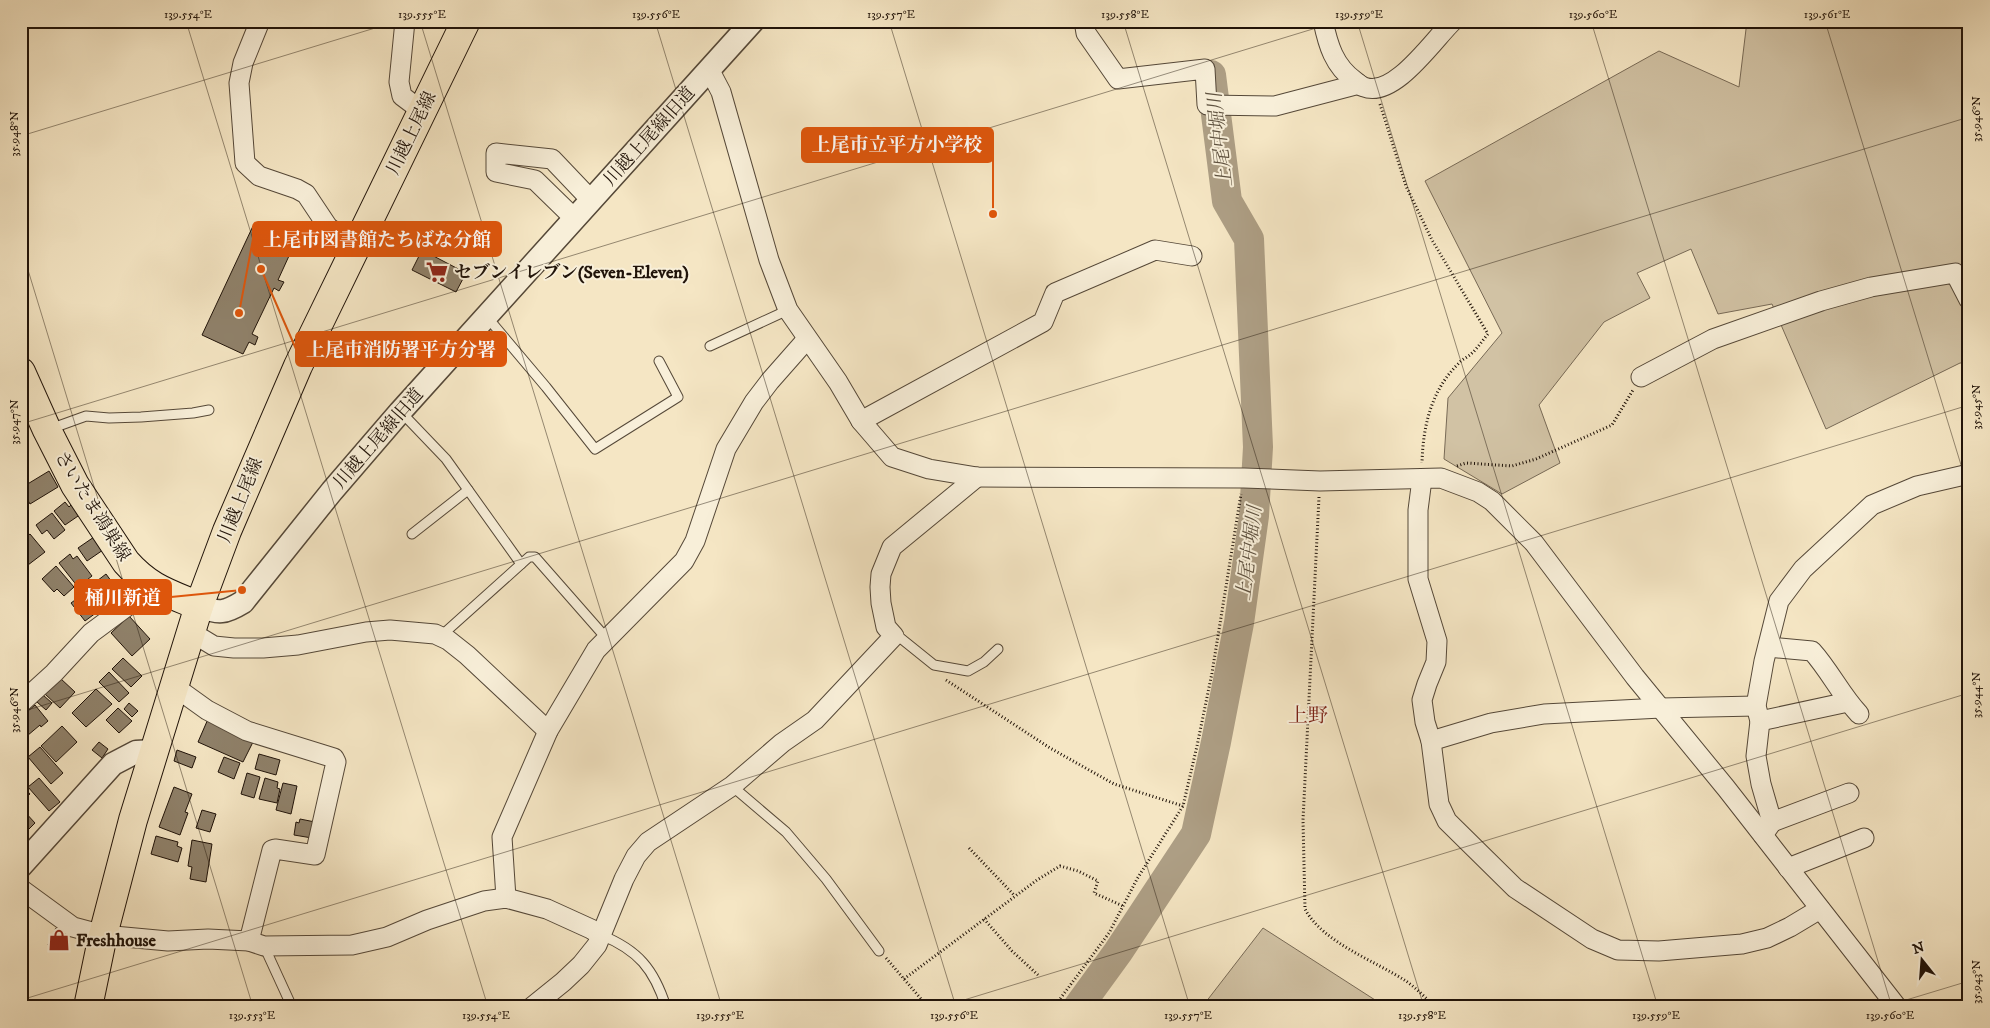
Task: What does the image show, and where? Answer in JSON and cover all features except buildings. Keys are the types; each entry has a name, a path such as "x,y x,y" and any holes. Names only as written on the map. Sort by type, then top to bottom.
{"main road":[{"name":"川越上尾線","path":"88,1007 103,935 154,750 195,619 227,531 298,366 466,21"},
{"name":"さいたま鴻巣線","path":"21,372 47,430 75,485 126,562 136,573 195,619"}],"street":[{"path":"260,21 243,63 239,83 246,163 259,176 306,194 328,227 336,233 359,241"},
{"path":"405,21 399,82 402,96 422,111"},
{"name":"川越上尾線旧道","path":"195,619 214,612 228,612 243,602 332,491 400,412 753,21"},
{"path":"1084,21 1086,33 1118,79 1206,69 1207,105 1274,106 1367,86 1391,83 1405,74 1453,21"},
{"path":"1323,21 1327,41 1335,62 1349,77 1367,86"},
{"path":"709,69 721,92 769,260 788,310 838,382 861,421 892,457 929,469 977,478 1320,481 1441,478 1478,492 1492,501 1514,521 1534,543 1635,677 1767,828 1788,868 1897,1007"},
{"path":"575,219 536,180 496,172 496,152 552,159 591,200"},
{"path":"861,421 1043,322 1056,294 1155,250 1192,256"},
{"path":"1641,377 1713,340 1821,301 1871,287 1955,273 1969,300"},
{"path":"506,898 502,837 548,731 596,650 684,561 696,541 726,449 770,380 807,339"},
{"path":"1767,828 1756,756 1758,713 1768,647 1779,601 1803,569 1872,505 1917,486 1969,474"},
{"path":"532,1007 581,965 597,945 624,878 636,856 648,842 732,786 782,743 815,720 894,636 886,627 880,587 881,574 892,547 977,478"},
{"path":"1422,479 1418,510 1418,579 1437,641 1436,662 1422,700 1425,722 1431,741 1439,804 1447,821 1515,888 1585,935 1618,950 1641,952 1742,944 1767,938 1820,909"},
{"path":"21,703 54,673 91,633 153,587"},
{"path":"195,619 214,646 234,648 263,648 298,644 366,632 390,630 418,632 441,637 448,640 466,655 548,731"},
{"path":"1431,741 1491,723 1544,714 1661,708 1758,713 1853,708 1812,651 1768,647"},
{"path":"175,687 207,710 247,731 334,758 336,762 315,855 272,850 257,943"},
{"path":"21,866 113,764 136,752 154,750"},
{"path":"1767,828 1849,793"},
{"path":"1788,868 1864,838"},
{"path":"21,889 73,927 103,935 168,941 208,939 257,943 352,945 387,937 427,920 484,901 506,898 547,909 601,935"}],"lane":[{"path":"710,346 788,310"},
{"path":"487,317 595,449 678,397 659,360"},
{"path":"47,430 86,416 109,418 141,417 209,410"},
{"path":"400,412 439,450 521,564"},
{"path":"412,534 468,490"},
{"path":"441,637 521,564 530,557 535,557 607,638"},
{"path":"894,636 898,636 934,665 968,671 984,662 998,649"},
{"path":"732,786 786,832 826,879 879,951"},
{"path":"601,935 620,943 645,962 666,1007"},
{"path":"257,943 292,1007"}],"path":[{"path":"1367,86 1406,186 1432,240 1488,334 1441,384 1433,401 1426,424 1422,479"},
{"path":"1441,478 1446,471 1466,463 1512,466 1536,458 1612,425 1641,377"},
{"path":"1054,1007 1109,933 1137,879 1182,806 1198,746 1253,479"},
{"path":"1320,481 1303,820 1305,909 1310,920 1317,928 1407,982 1435,1007"},
{"path":"934,665 936,670 949,683 1050,748 1114,784 1182,806"},
{"path":"969,848 1014,896"},
{"path":"904,979 1014,896 1060,866 1078,871 1098,881 1094,894 1123,906"},
{"path":"984,919 1012,952 1038,975"},
{"path":"879,951 928,1007"}],"shaded area":[{"path":"1747,21 1969,21 1969,363 1960,363 1826,429 1772,304 1718,314 1691,249 1637,273 1650,298 1604,322 1539,405 1560,463 1502,494 1444,459 1448,398 1502,333 1425,181 1659,51 1739,87"},
{"path":"1263,928 1386,1007 1202,1007"}],"waterway":[{"name":"上尾中堀川","path":"1078,1007 1118,952 1196,834 1239,623 1254,516 1258,447 1249,239 1227,201 1211,75"}],"place":[{"name":"上尾市立平方小学校","path":"993,214"},
{"name":"上尾市消防署平方分署","path":"261,269"},
{"name":"セブンイレブン(Seven-Eleven)","path":"437,272"},
{"name":"上尾市図書館たちばな分館","path":"239,313"},
{"name":"桶川新道","path":"242,590"},
{"name":"Freshhouse","path":"59,940"}],"district":[{"name":"上野","path":"1308,715"}]}
